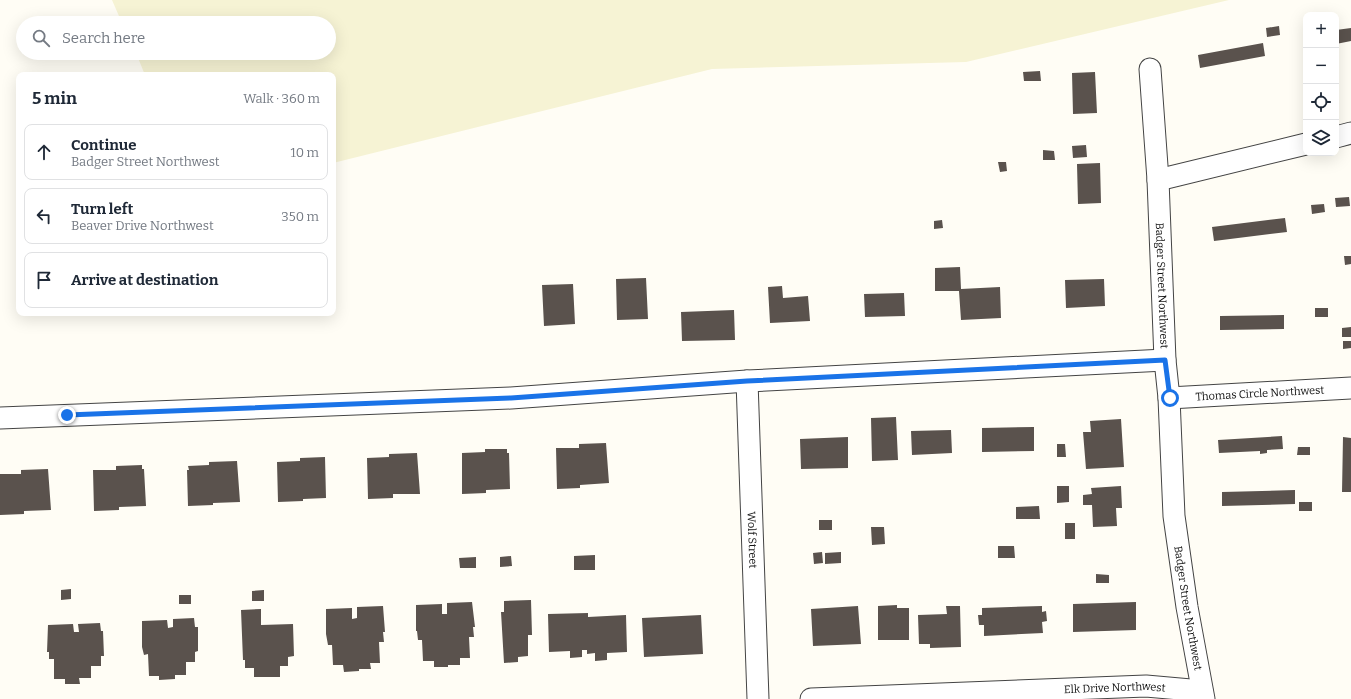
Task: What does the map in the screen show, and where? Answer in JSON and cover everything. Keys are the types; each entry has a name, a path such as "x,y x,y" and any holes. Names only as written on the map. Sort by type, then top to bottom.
{"street":[{"name":"Badger Street Northwest","path":"1150,69 1158,180 1165,360 1170,398 1174,516 1203,695"},
{"path":"1339,136 1351,133"},
{"path":"1158,180 1303,145"},
{"path":"0,418 511,398 747,381 1165,360"},
{"name":"Wolf Street","path":"747,381 758,699"},
{"name":"Thomas Circle Northwest","path":"1170,398 1351,388"},
{"name":"Elk Drive Northwest","path":"812,699 1146,686 1203,695"}],"shaded area":[{"path":"112,0 1229,0 966,62 712,69 336,162 336,72 144,72 139,60 336,60 336,16 119,16"}],"building":[{"path":"1279,26 1280,35 1267,37 1266,28"},
{"path":"1351,28 1351,41 1339,43 1339,30"},
{"path":"1263,43 1265,56 1200,68 1198,55"},
{"path":"1040,71 1041,81 1024,81 1023,72"},
{"path":"1095,72 1097,113 1073,114 1072,73"},
{"path":"1086,145 1087,157 1073,158 1072,146"},
{"path":"1043,150 1054,151 1055,160 1043,160"},
{"path":"998,162 1006,162 1007,171 1000,172"},
{"path":"1100,163 1101,203 1078,204 1077,164"},
{"path":"1349,197 1350,206 1336,207 1335,198"},
{"path":"1324,204 1325,212 1312,214 1311,205"},
{"path":"1285,218 1287,232 1214,241 1212,227"},
{"path":"942,220 943,228 934,229 934,221"},
{"path":"1344,256 1351,256 1351,264 1345,265"},
{"path":"960,267 961,289 1000,287 1001,318 961,320 959,291 935,291 935,268"},
{"path":"646,278 648,319 617,320 616,279"},
{"path":"1104,279 1105,306 1066,308 1065,280"},
{"path":"573,284 575,324 544,326 542,285"},
{"path":"782,286 783,298 808,296 810,321 770,323 768,287"},
{"path":"904,293 905,316 865,317 864,294"},
{"path":"1315,308 1328,308 1328,317 1315,317"},
{"path":"734,310 735,340 682,341 681,312"},
{"path":"1284,315 1284,329 1220,330 1220,316"},
{"path":"1351,327 1351,337 1342,337 1342,328"},
{"path":"1343,341 1351,341 1351,348 1343,349"},
{"path":"896,417 898,460 872,461 871,418"},
{"path":"1121,419 1124,467 1086,469 1083,432 1091,432 1090,421"},
{"path":"1034,427 1034,451 982,452 982,428"},
{"path":"951,430 952,453 912,455 911,431"},
{"path":"1282,436 1283,449 1267,450 1267,453 1260,454 1260,451 1219,453 1218,440"},
{"path":"848,437 848,468 801,469 800,439"},
{"path":"1343,437 1351,438 1351,492 1342,492"},
{"path":"606,443 609,483 580,485 580,488 557,489 556,448 579,448 579,444"},
{"path":"1057,444 1065,444 1066,457 1057,457"},
{"path":"1298,447 1310,447 1310,455 1297,455"},
{"path":"485,449 507,449 507,453 509,453 510,489 486,490 486,493 462,494 462,453 485,452"},
{"path":"417,453 420,494 393,494 393,498 368,499 367,458 389,457 389,454"},
{"path":"325,457 326,498 278,502 277,462 300,461 300,458"},
{"path":"237,461 240,502 188,506 188,466 209,465 209,462"},
{"path":"142,465 142,469 144,469 146,506 119,507 119,510 94,511 93,470 116,470 116,466"},
{"path":"48,469 51,510 24,511 24,514 0,515 0,474 21,474 21,470"},
{"path":"1057,486 1069,486 1069,502 1057,503"},
{"path":"1121,486 1122,508 1116,508 1117,526 1093,527 1092,505 1083,505 1083,495 1092,494 1091,488"},
{"path":"1295,490 1295,504 1222,506 1222,492"},
{"path":"1299,502 1312,502 1312,511 1299,511"},
{"path":"1039,506 1040,519 1016,519 1016,507"},
{"path":"819,520 832,520 832,530 819,530"},
{"path":"1065,523 1075,523 1075,539 1065,539"},
{"path":"871,527 884,527 885,544 872,545"},
{"path":"998,546 1014,546 1015,558 998,558"},
{"path":"822,552 823,563 814,564 813,553"},
{"path":"841,552 841,563 825,564 825,553"},
{"path":"595,555 595,570 574,570 574,556"},
{"path":"511,556 512,566 500,567 500,557"},
{"path":"476,557 476,568 460,568 459,558"},
{"path":"1096,574 1109,575 1109,583 1096,583"},
{"path":"71,589 71,599 61,600 61,590"},
{"path":"264,590 264,601 252,601 252,591"},
{"path":"179,595 191,595 191,604 179,604"},
{"path":"531,600 532,635 528,635 528,656 518,657 518,662 504,663 501,612 504,612 504,601"},
{"path":"472,602 475,627 473,627 474,637 469,637 470,658 460,658 460,665 448,665 448,667 434,667 434,661 423,661 422,640 418,640 416,631 416,605 442,604 442,614 447,614 447,603"},
{"path":"1136,602 1136,630 1073,632 1073,604"},
{"path":"897,605 897,608 909,608 909,640 878,640 878,606"},
{"path":"383,606 385,632 383,632 384,642 379,642 380,663 370,663 371,669 359,669 359,671 344,672 343,665 333,665 332,645 328,645 326,634 326,609 352,608 352,619 357,618 357,607"},
{"path":"858,606 861,644 813,646 811,609"},
{"path":"946,606 960,606 961,647 930,648 930,644 919,644 918,615 947,614"},
{"path":"1042,606 1042,612 1046,611 1047,621 1042,622 1043,633 984,636 984,625 979,625 978,615 982,615 982,608"},
{"path":"261,609 261,625 293,624 294,656 288,657 288,666 280,666 280,677 254,677 254,668 245,668 245,660 243,660 241,610"},
{"path":"588,613 588,617 626,615 627,652 607,653 607,660 595,661 595,653 587,654 587,650 582,650 582,657 570,658 570,651 549,652 548,614"},
{"path":"701,615 703,654 644,657 642,618"},
{"path":"194,618 195,627 198,627 198,651 195,652 195,662 186,662 186,675 175,675 175,679 159,680 159,676 149,676 148,654 144,655 142,647 142,621 167,620 168,628 173,627 173,619"},
{"path":"100,623 101,631 103,631 104,656 101,656 101,666 91,666 91,678 79,678 80,684 65,684 65,679 54,679 54,659 49,659 49,652 47,652 48,625 73,624 74,632 79,632 78,624"}],"route":[{"path":"67,415 511,398 747,381 1165,360 1170,398"}]}
